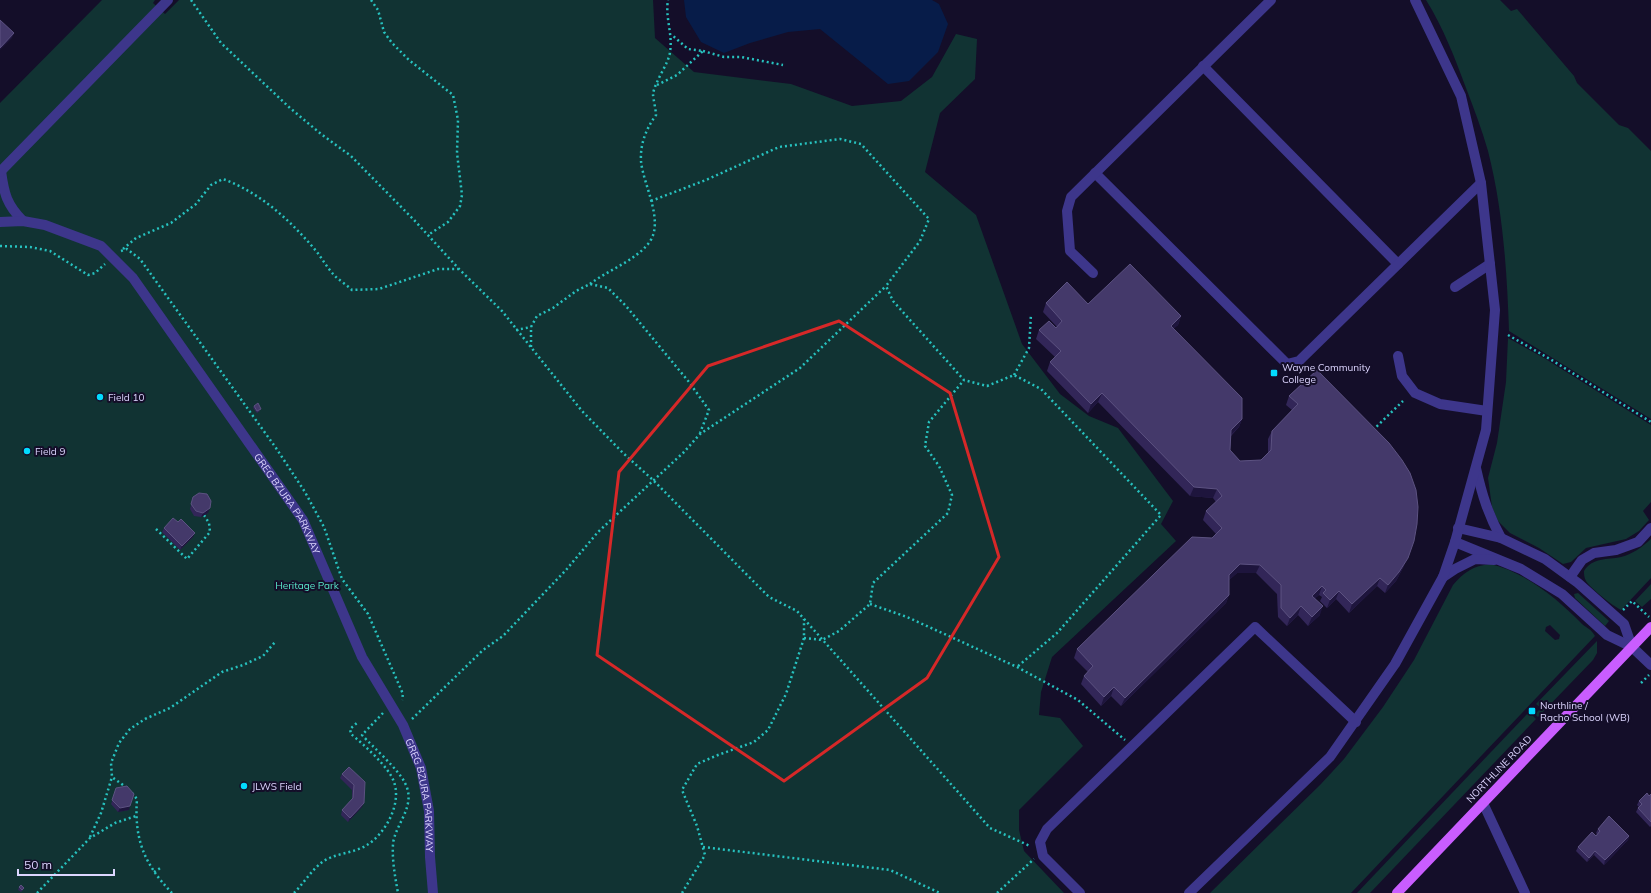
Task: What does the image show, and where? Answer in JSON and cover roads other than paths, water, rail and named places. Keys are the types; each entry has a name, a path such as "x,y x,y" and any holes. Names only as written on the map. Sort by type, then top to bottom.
{"main road":[{"name":"NORTHLINE ROAD","path":"1397,893 1651,627"}],"street":[{"path":"23,221 12,210 4,193 0,172 168,0"},
{"path":"1093,273 1070,251 1067,211 1071,196 1271,0"},
{"path":"1189,893 1330,757 1356,722 1395,664 1443,577 1455,542 1486,430 1496,310 1481,183 1461,96 1415,0"},
{"path":"1203,66 1398,264"},
{"path":"1095,173 1287,364 1299,361 1481,183"},
{"name":"GREG BZURA PARKWAY","path":"0,222 23,221 45,225 101,246 132,278 303,520 362,657 403,725 421,768 429,811 430,857 433,893"},
{"path":"1455,287 1490,264"},
{"path":"1398,356 1402,376 1416,393 1440,404 1487,411"},
{"path":"1476,466 1483,499 1491,520 1501,538"},
{"path":"1458,528 1501,538 1545,559 1570,577 1624,624 1632,647"},
{"path":"1570,577 1582,560 1594,553 1616,550 1638,542 1651,528"},
{"path":"1455,542 1521,569 1562,594 1607,635 1632,647 1651,666"},
{"path":"1443,577 1475,559 1501,560"},
{"path":"1080,893 1043,856 1040,842 1047,829 1255,627 1356,722"},
{"path":"1483,803 1525,893"}],"water":[{"path":"684,0 932,0 939,4 948,24 938,52 909,81 888,84 820,29 788,32 750,43 724,53 701,42 686,17"}],"place":[{"name":"Wayne Community College","path":"1274,373"},
{"name":"Field 10","path":"100,397"},
{"name":"Field 9","path":"27,451"},
{"name":"Northline / Racho School (WB)","path":"1532,711"},
{"name":"JLWS Field","path":"244,786"}],"park label":[{"name":"Heritage Park","path":"307,585"}]}
